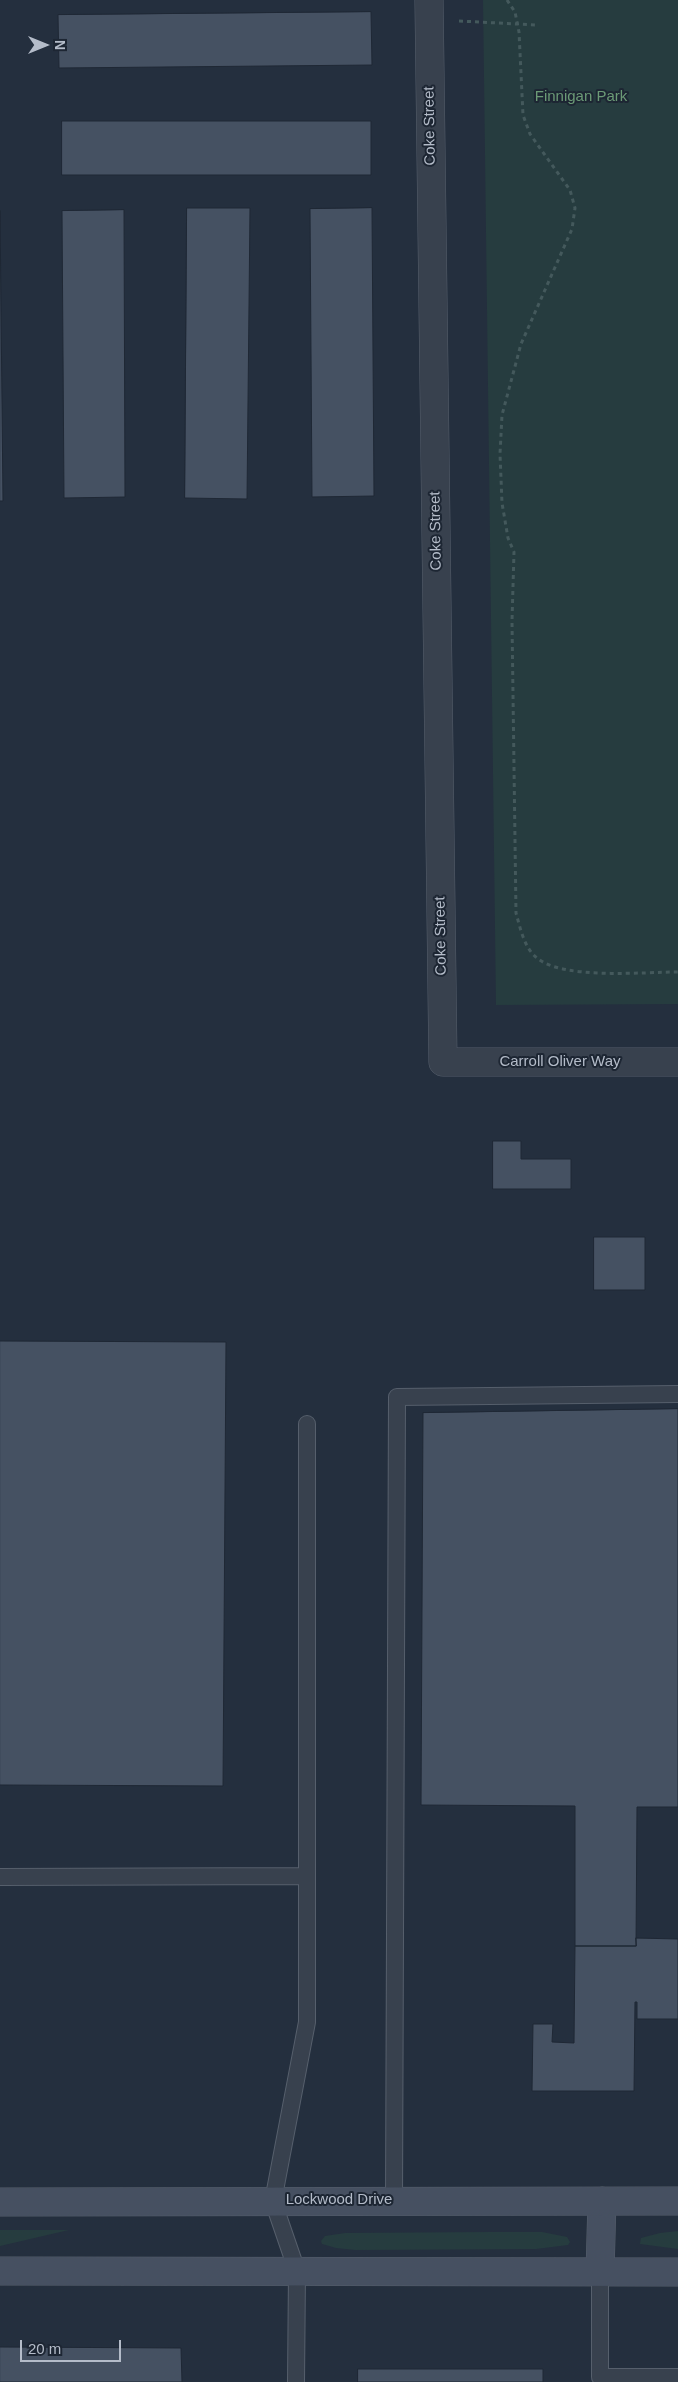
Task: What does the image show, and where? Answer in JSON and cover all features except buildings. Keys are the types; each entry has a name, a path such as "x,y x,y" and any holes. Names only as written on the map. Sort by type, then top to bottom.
{"main road":[{"path":"600,2272 602,2201"},
{"name":"Lockwood Drive","path":"0,2202 678,2201"},
{"path":"0,2271 678,2272"}],"street":[{"name":"Coke Street","path":"429,10 443,1062"},
{"name":"Carroll Oliver Way","path":"443,1062 678,1062"}],"lane":[{"path":"394,2200 397,1397 678,1394"},
{"path":"296,2382 297,2271 273,2201 307,2022 307,1424"},
{"path":"0,1877 307,1876"},
{"path":"600,2272 600,2377 678,2377"}],"path":[{"path":"507,0 515,12 519,32 523,115 530,134 570,190 573,198 574,215 572,229 521,344 502,415 500,454 502,503 508,538 514,552 512,621 516,913 524,940 536,958 554,968 581,972 678,972"},
{"path":"429,10 516,24 536,25"}],"green space":[{"name":"Finnigan Park","path":"483,0 678,0 678,1004 496,1005"},
{"path":"0,2230 69,2230 0,2246"},
{"path":"678,2231 678,2249 640,2244 641,2238"},
{"path":"542,2232 567,2237 570,2242 568,2245 536,2249 356,2250 336,2248 322,2244 321,2241 325,2236 345,2233"}]}
